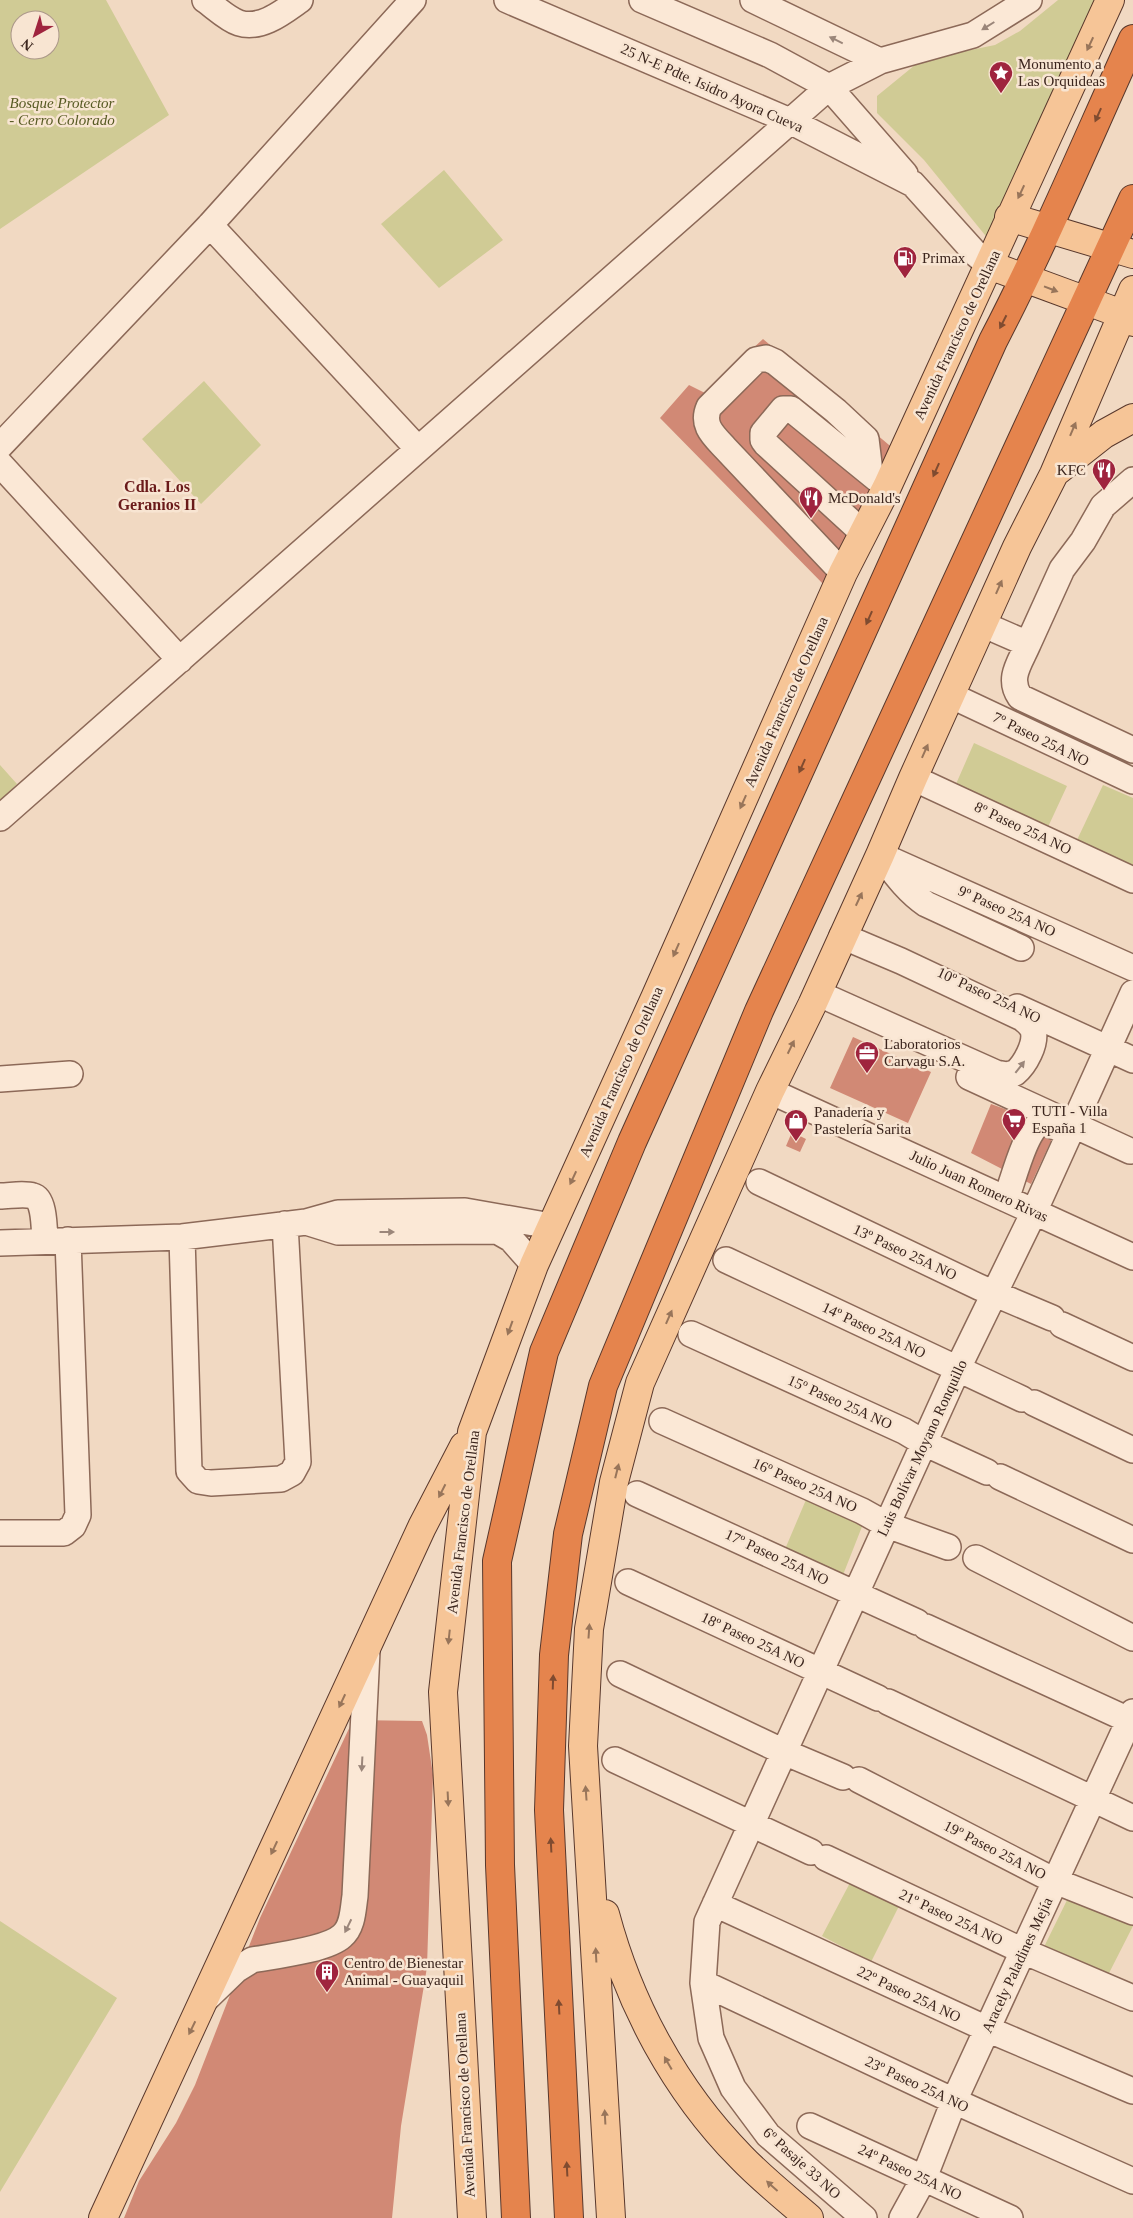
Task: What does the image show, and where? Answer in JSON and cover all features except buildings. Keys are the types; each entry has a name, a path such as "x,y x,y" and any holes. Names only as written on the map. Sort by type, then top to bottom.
{"highway":[{"path":"516,2218 500,1865 497,1561 544,1352 632,1142 994,342 1026,279 1046,230 1133,39"},
{"path":"569,2218 549,1810 554,1655 568,1534 603,1386 759,1011 1085,302 1122,251 1133,199"}],"main road":[{"name":"Avenida Francisco de Orellana","path":"472,2218 443,1692 472,1432 534,1264 655,998 862,532 878,480 989,265 1009,217 1110,0"},
{"path":"1009,217 1046,230 1122,251"},
{"path":"989,265 1129,317"},
{"path":"611,2218 583,1746 589,1629 614,1482 640,1383 770,1091 880,855 1017,547 1129,317 1133,290"},
{"path":"1054,474 1104,434 1133,418"},
{"path":"103,2218 206,2000 422,1527 472,1432"},
{"path":"591,1859 612,1939 627,1983 649,2029 675,2075 702,2113 741,2158 809,2218"}],"street":[{"path":"205,0 238,23 256,25 278,16 300,0"},
{"path":"0,446 210,225 413,0"},
{"name":"25 N-E Pdte. Isidro Ayora Cueva","path":"507,0 790,121 913,184"},
{"path":"753,0 880,61"},
{"path":"0,818 829,87 880,61 973,35 1029,0"},
{"name":"25 N-E Pdte. Isidro Ayora Cueva","path":"645,1 770,55 829,87 913,184 977,255 989,265"},
{"path":"210,225 418,449"},
{"path":"843,573 707,427 706,416 709,407 756,360 766,358 775,362 836,411 866,439 878,480"},
{"path":"862,532 766,444 763,440 763,433 783,409 791,409 878,480"},
{"path":"0,464 180,660"},
{"path":"1133,480 1103,506 1083,541 1062,569 1013,680 1014,688 1020,697 1133,750"},
{"path":"982,624 1028,644"},
{"name":"7º Paseo 25A NO","path":"950,695 1133,782"},
{"name":"8º Paseo 25A NO","path":"913,778 1133,880"},
{"path":"880,855 900,881 921,900 1021,948"},
{"name":"9º Paseo 25A NO","path":"880,855 1133,968"},
{"path":"814,999 996,1073 1007,1075 1015,1073 1027,1057 1034,1037 1032,1029 1022,1018 844,933"},
{"name":"10º Paseo 25A NO","path":"844,933 1133,1060"},
{"name":"Luis Bolívar Moyano Ronquillo","path":"715,1904 958,1368 1034,1212 1133,993"},
{"path":"814,999 1071,1129 1130,1151"},
{"path":"0,1079 70,1074"},
{"name":"Julio Juan Romero Rivas","path":"770,1091 1133,1257"},
{"path":"1006,1199 1030,1132 1042,1124 1071,1129"},
{"name":"13º Paseo 25A NO","path":"758,1182 1133,1358"},
{"path":"0,1196 32,1196 38,1198 57,1241 78,1515 73,1526 64,1532 0,1533"},
{"path":"0,1243 182,1236 295,1223 338,1213 464,1211 498,1223 551,1226"},
{"path":"182,1236 189,1471 198,1481 211,1483 281,1479 292,1472 298,1462 295,1223"},
{"path":"498,1223 534,1264"},
{"name":"14º Paseo 25A NO","path":"726,1260 1133,1450"},
{"name":"15º Paseo 25A NO","path":"691,1334 904,1431 924,1443 1133,1540"},
{"name":"16º Paseo 25A NO","path":"662,1421 862,1511 887,1525 948,1548"},
{"name":"17º Paseo 25A NO","path":"637,1494 921,1625 1132,1718"},
{"path":"976,1558 1133,1638"},
{"name":"18º Paseo 25A NO","path":"628,1582 1133,1818"},
{"path":"206,2000 236,1970 248,1963 321,1947 343,1936 352,1919 355,1896 367,1646"},
{"name":"19º Paseo 25A NO","path":"620,1674 784,1752 851,1779 1055,1881 1133,1912"},
{"name":"Aracely Paladines Mejía","path":"902,2218 924,2178 954,2101 1092,1800 1132,1718"},
{"name":"21º Paseo 25A NO","path":"615,1760 1023,1951 1133,1998"},
{"name":"6º Pasaje 33 NO","path":"715,1904 707,1922 703,1983 710,2038 732,2088 768,2135 864,2218"},
{"name":"22º Paseo 25A NO","path":"715,1904 987,2029 1133,2091"},
{"name":"23º Paseo 25A NO","path":"703,1983 954,2101 1133,2181"},
{"name":"24º Paseo 25A NO","path":"810,2126 1010,2218"}],"green space":[{"name":"Bosque Protector - Cerro Colorado","path":"0,0 106,0 169,115 0,229"},
{"path":"1058,0 1101,0 989,240 924,160 877,113 877,96 915,65 927,59 995,45 1020,31"},
{"path":"444,170 503,240 439,288 381,224"},
{"path":"204,381 261,445 201,504 142,439"},
{"path":"974,743 1067,786 1048,827 956,784"},
{"path":"0,765 17,784 0,801"},
{"path":"1103,785 1133,798 1133,868 1077,840"},
{"path":"808,1495 865,1519 841,1580 783,1554"},
{"path":"853,1877 901,1902 871,1962 822,1936"},
{"path":"1071,1892 1133,1919 1133,1926 1106,1979 1042,1951"},
{"path":"0,1921 117,1998 0,2192"}],"place":[{"name":"Monumento a Las Orquideas","path":"1001,94"},
{"name":"Primax","path":"905,279"},
{"name":"KFC","path":"1104,491"},
{"name":"McDonald's","path":"811,519"},
{"name":"Laboratorios Carvagu S.A.","path":"867,1074"},
{"name":"TUTI - Villa España 1","path":"1014,1141"},
{"name":"Panadería y Pastelería Sarita","path":"796,1142"},
{"name":"Centro de Bienestar Animal - Guayaquil","path":"327,1993"}],"district":[{"name":"Cdla. Los Geranios II","path":"157,495"}]}
